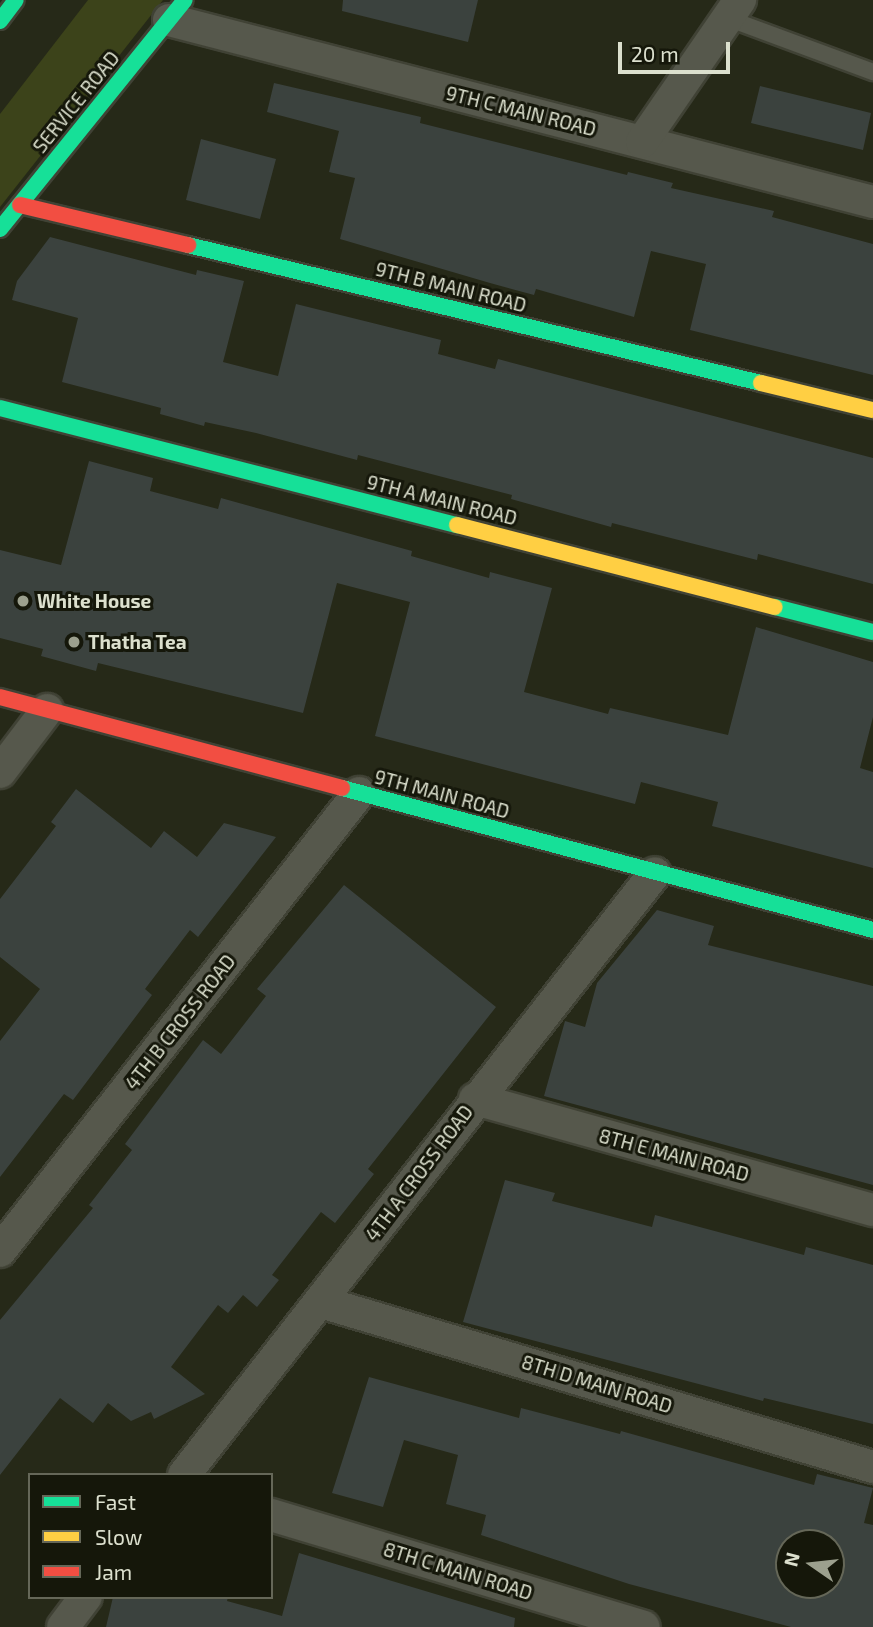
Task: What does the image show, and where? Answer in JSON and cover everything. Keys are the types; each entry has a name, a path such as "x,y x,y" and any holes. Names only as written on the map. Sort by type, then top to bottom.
{"main road":[{"path":"0,21 16,0"},
{"name":"SERVICE ROAD","path":"0,229 177,10"},
{"name":"9TH B MAIN ROAD","path":"20,205 873,410"},
{"name":"9TH A MAIN ROAD","path":"0,408 873,632"},
{"name":"9TH MAIN ROAD","path":"0,697 873,930"}],"street":[{"path":"642,142 733,9"},
{"name":"9TH C MAIN ROAD","path":"177,10 642,142 873,202"},
{"path":"0,772 47,710"},
{"name":"4TH B CROSS ROAD","path":"0,1251 359,793"},
{"name":"4TH A CROSS ROAD","path":"186,1473 321,1302 475,1099 655,873"},
{"name":"8TH E MAIN ROAD","path":"475,1099 873,1210"},
{"name":"8TH D MAIN ROAD","path":"321,1302 873,1467"},
{"name":"8TH C MAIN ROAD","path":"273,1516 644,1627"},
{"path":"63,1627 84,1599"}],"lane":[{"path":"733,9 873,72"}],"green space":[{"path":"88,0 163,0 0,207 0,114"}],"building":[{"path":"343,0 478,0 468,42 342,11"},
{"path":"274,83 421,117 420,123 627,175 628,172 673,183 671,188 774,211 772,217 873,244 873,375 690,330 706,264 651,251 634,317 536,289 534,295 340,239 355,178 329,172 339,131 267,112"},
{"path":"760,86 871,113 863,150 751,123"},
{"path":"201,139 276,159 260,219 186,200"},
{"path":"50,237 196,275 197,270 244,281 223,362 278,376 296,304 441,340 438,354 495,369 498,359 873,458 873,584 758,554 757,560 612,523 611,527 511,499 512,495 358,455 357,460 256,433 205,422 204,426 160,414 161,408 62,382 78,318 12,300 17,281"},
{"path":"89,461 153,478 150,491 218,509 221,498 412,551 411,556 489,578 490,572 552,588 524,692 608,714 610,708 728,735 756,627 873,662 873,717 860,768 873,772 873,868 712,826 718,802 641,782 635,804 375,736 410,602 337,583 303,713 98,663 96,671 41,656 43,649 0,638 0,550 61,565"},
{"path":"76,789 151,848 164,831 197,857 224,823 276,837 198,937 190,930 145,989 152,995 73,1100 64,1094 0,1177 0,1041 40,989 0,957 0,899 56,826 51,822"},
{"path":"344,885 496,1007 368,1169 374,1174 335,1223 321,1212 272,1275 279,1280 257,1307 243,1295 228,1313 218,1305 171,1367 205,1394 154,1419 151,1412 131,1421 108,1403 93,1423 60,1398 0,1475 0,1320 93,1208 89,1205 132,1150 125,1144 203,1040 221,1054 266,996 257,989"},
{"path":"657,910 714,926 708,945 873,986 873,1185 544,1096 565,1021 585,1027 597,983"},
{"path":"505,1180 555,1193 552,1201 652,1227 655,1215 804,1255 806,1247 873,1265 873,1424 764,1398 763,1401 463,1322"},
{"path":"369,1377 519,1418 521,1408 620,1434 621,1431 814,1485 817,1474 873,1488 864,1523 873,1525 873,1627 791,1627 629,1584 481,1535 486,1515 446,1504 458,1455 404,1440 383,1507 332,1493"},
{"path":"299,1553 515,1618 514,1627 106,1627 113,1599 228,1599 282,1616"}],"traffic: fast":[{"path":"0,21 16,0"},
{"path":"0,229 185,0"},
{"path":"188,245 761,383"},
{"path":"0,408 457,525"},
{"path":"775,607 873,632"},
{"path":"342,788 873,930"}],"traffic: slow":[{"path":"761,383 873,410"},
{"path":"457,525 775,607"}],"traffic: jam":[{"path":"20,205 188,245"},
{"path":"0,697 342,788"}],"place":[{"name":"White House","path":"23,601"},
{"name":"Thatha Tea","path":"74,642"}]}
